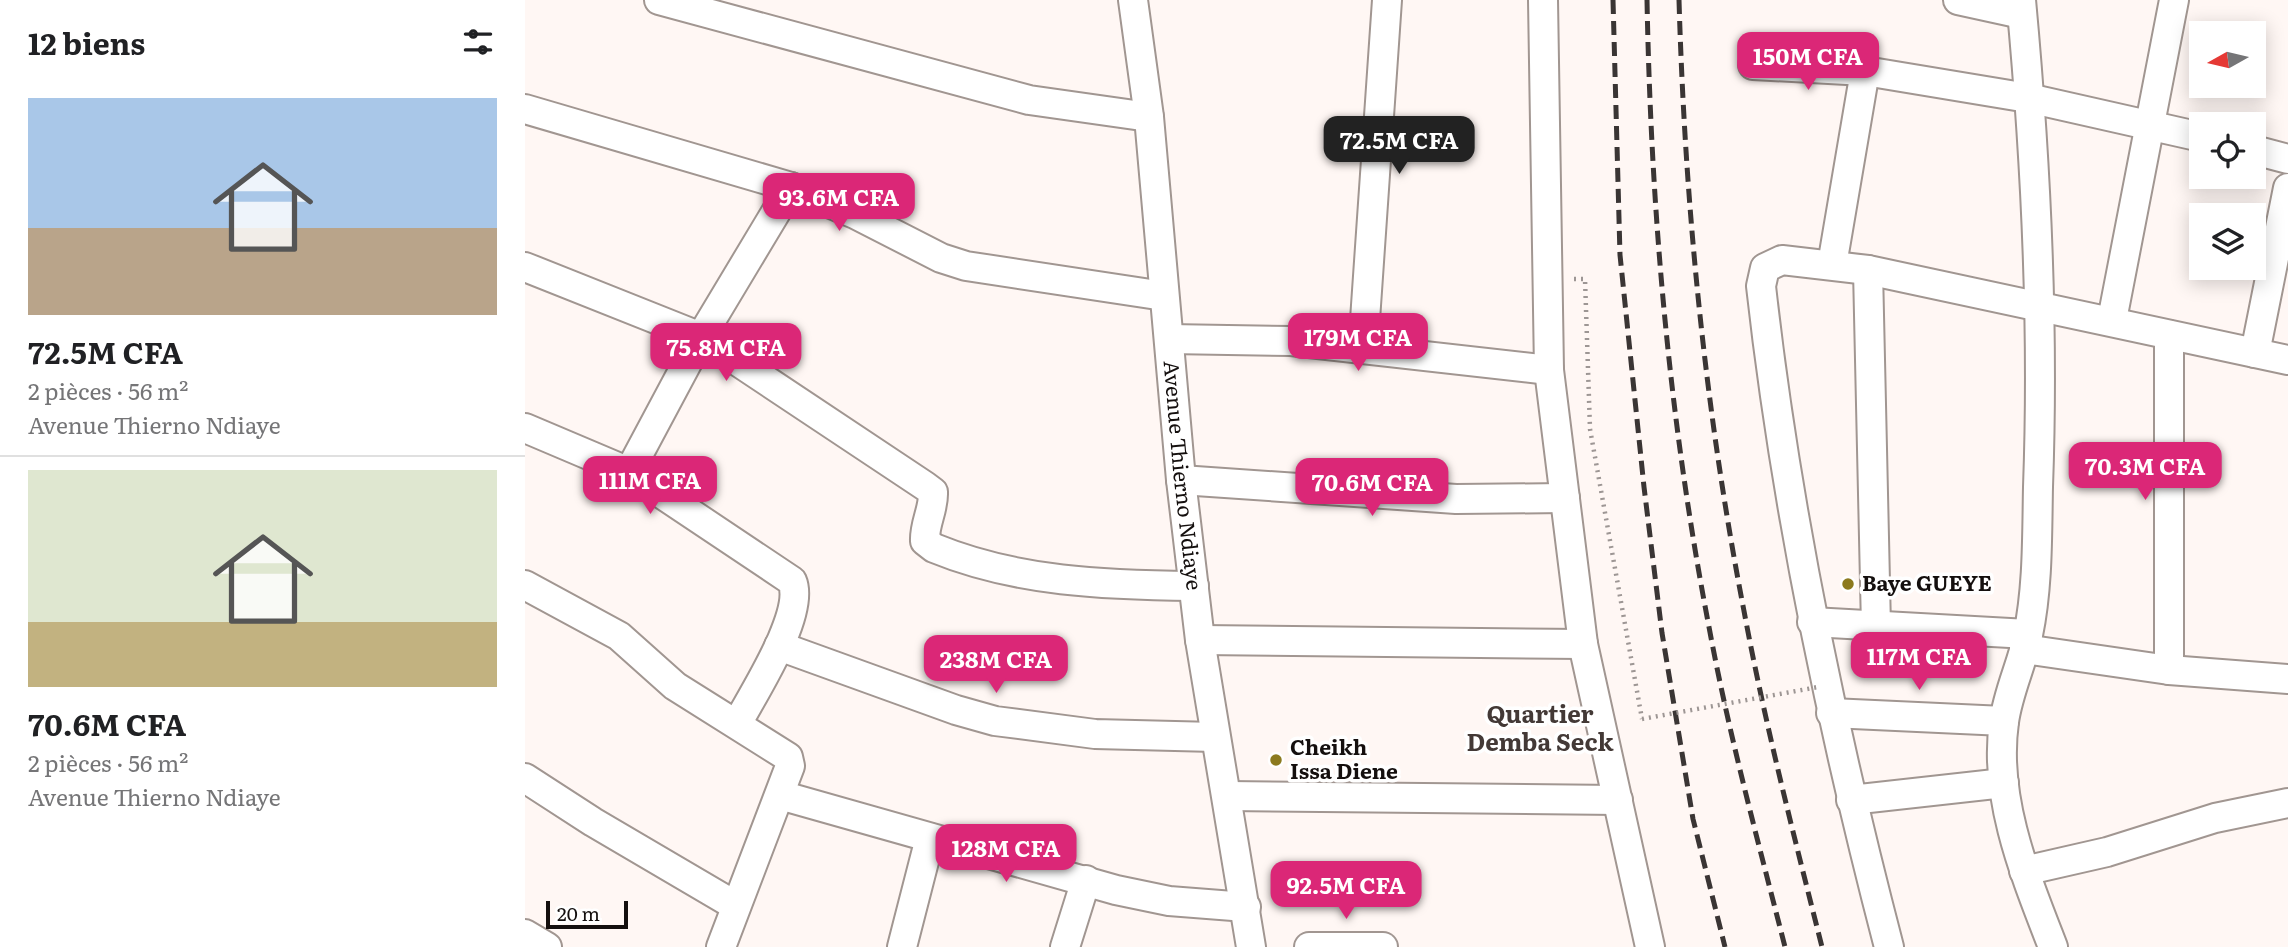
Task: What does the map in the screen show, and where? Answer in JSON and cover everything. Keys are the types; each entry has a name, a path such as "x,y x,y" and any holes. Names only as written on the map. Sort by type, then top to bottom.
{"street":[{"path":"659,0 1029,100 1149,117"},
{"name":"Avenue Thierno Ndiaye","path":"1133,0 1149,117 1181,480 1200,639 1251,947"},
{"path":"1363,349 1387,0"},
{"path":"1543,0 1545,279 1549,370 1583,644 1650,947"},
{"path":"1958,0 2021,7 2040,305 2038,486 2026,641 2004,721 2004,783 2024,871 2053,947"},
{"path":"2112,320 2152,125 2174,0"},
{"path":"1753,65 1865,71 2028,98 2189,134"},
{"path":"1832,265 1865,71"},
{"path":"525,109 791,187 855,214 941,258 966,266 1164,296"},
{"path":"2266,153 2288,159"},
{"path":"629,472 701,338 791,187"},
{"path":"2255,353 2288,188"},
{"path":"1889,947 1851,800 1812,622 1779,435 1761,286 1765,268 1782,260 1868,270 2112,320 2288,360"},
{"path":"525,267 701,338 933,492 934,503 925,541 934,548 1009,571 1053,579 1095,584 1194,586"},
{"path":"1868,270 1876,627"},
{"path":"2169,335 2169,670"},
{"path":"1169,339 1258,339 1549,370"},
{"path":"525,428 629,472 792,581 797,590 795,603 779,646 737,724"},
{"path":"1181,480 1457,499 1565,498"},
{"path":"525,584 619,636 675,686 788,757 790,766 721,947"},
{"path":"1812,622 2026,641 2169,670 2288,679"},
{"path":"1200,639 1583,644"},
{"path":"779,646 995,721 1095,734 1215,737"},
{"path":"1831,713 2004,721"},
{"path":"525,778 593,822 736,906"},
{"path":"1851,800 2004,783"},
{"path":"780,794 930,838 1169,901 1246,907"},
{"path":"1228,796 1618,800"},
{"path":"2024,871 2107,852 2249,809 2288,803"},
{"path":"902,947 930,838"},
{"path":"1065,947 1086,880"},
{"path":"525,934 547,947"},
{"path":"1308,947 1383,947"}],"path":[{"path":"1545,279 1585,279 1590,429 1642,719 1818,687"}],"railway":[{"path":"1613,0 1620,255 1644,487 1662,633 1693,819 1725,947"},
{"path":"1647,0 1658,236 1683,471 1709,627 1726,708 1785,947"},
{"path":"1679,0 1692,230 1718,460 1761,696 1822,947"}],"place":[{"name":"Baye GUEYE","path":"1848,584"},
{"name":"Cheikh Issa Diene","path":"1276,760"}],"district":[{"name":"Quartier Demba Seck","path":"1540,729"}]}
